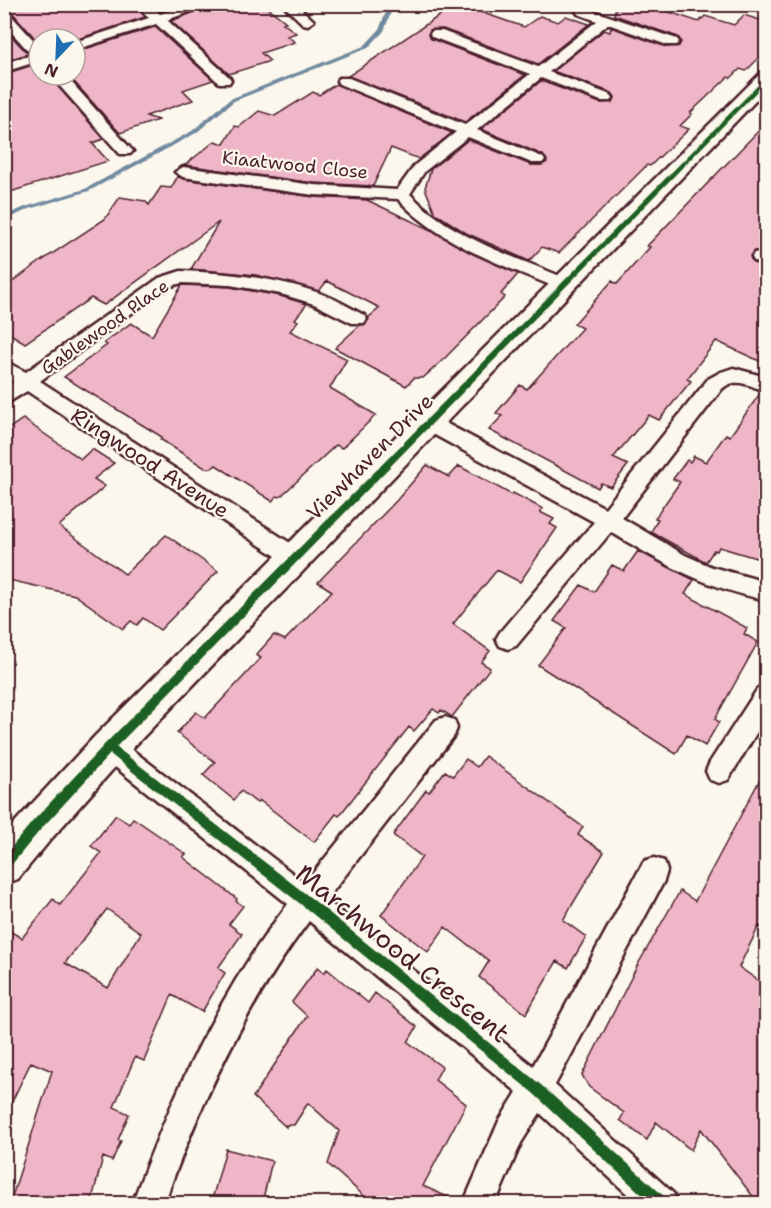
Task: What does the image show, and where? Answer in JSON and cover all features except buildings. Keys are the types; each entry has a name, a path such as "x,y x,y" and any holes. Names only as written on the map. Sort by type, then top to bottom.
{"street":[{"path":"142,4 224,80"},
{"path":"87,42 205,4"},
{"path":"288,4 308,21"},
{"path":"582,11 672,42"},
{"path":"4,16 27,42"},
{"path":"566,285 449,233 427,220 402,195 413,176 465,130 606,20"},
{"path":"437,34 606,98"},
{"path":"4,68 27,60"},
{"name":"Viewhaven Drive","path":"4,865 37,825 109,747 566,285 766,79"},
{"path":"344,81 537,160"},
{"path":"68,87 125,151"},
{"name":"Kiaatwood Close","path":"183,172 323,191 402,195"},
{"name":"Gablewood Place","path":"4,398 138,300 165,282 182,277 230,279 283,289 320,300 358,319"},
{"name":"Ringwood Avenue","path":"4,367 296,558"},
{"path":"508,639 608,520 720,379 735,374 766,384"},
{"path":"429,423 608,520 677,561 707,575 766,591"},
{"path":"720,771 766,696"},
{"path":"148,1203 169,1143 198,1079 233,1012 267,957 307,902 445,728"},
{"name":"Marchwood Crescent","path":"109,747 307,902 537,1089 662,1203"},
{"path":"479,1203 510,1132 537,1089 654,871"}],"waterway":[{"path":"4,219 27,208 87,190 194,132 232,100 366,47 381,31 392,4"}],"cycle path":[{"path":"4,865 37,825 109,747 766,79"},
{"path":"109,747 307,902 537,1089 662,1204"}]}
